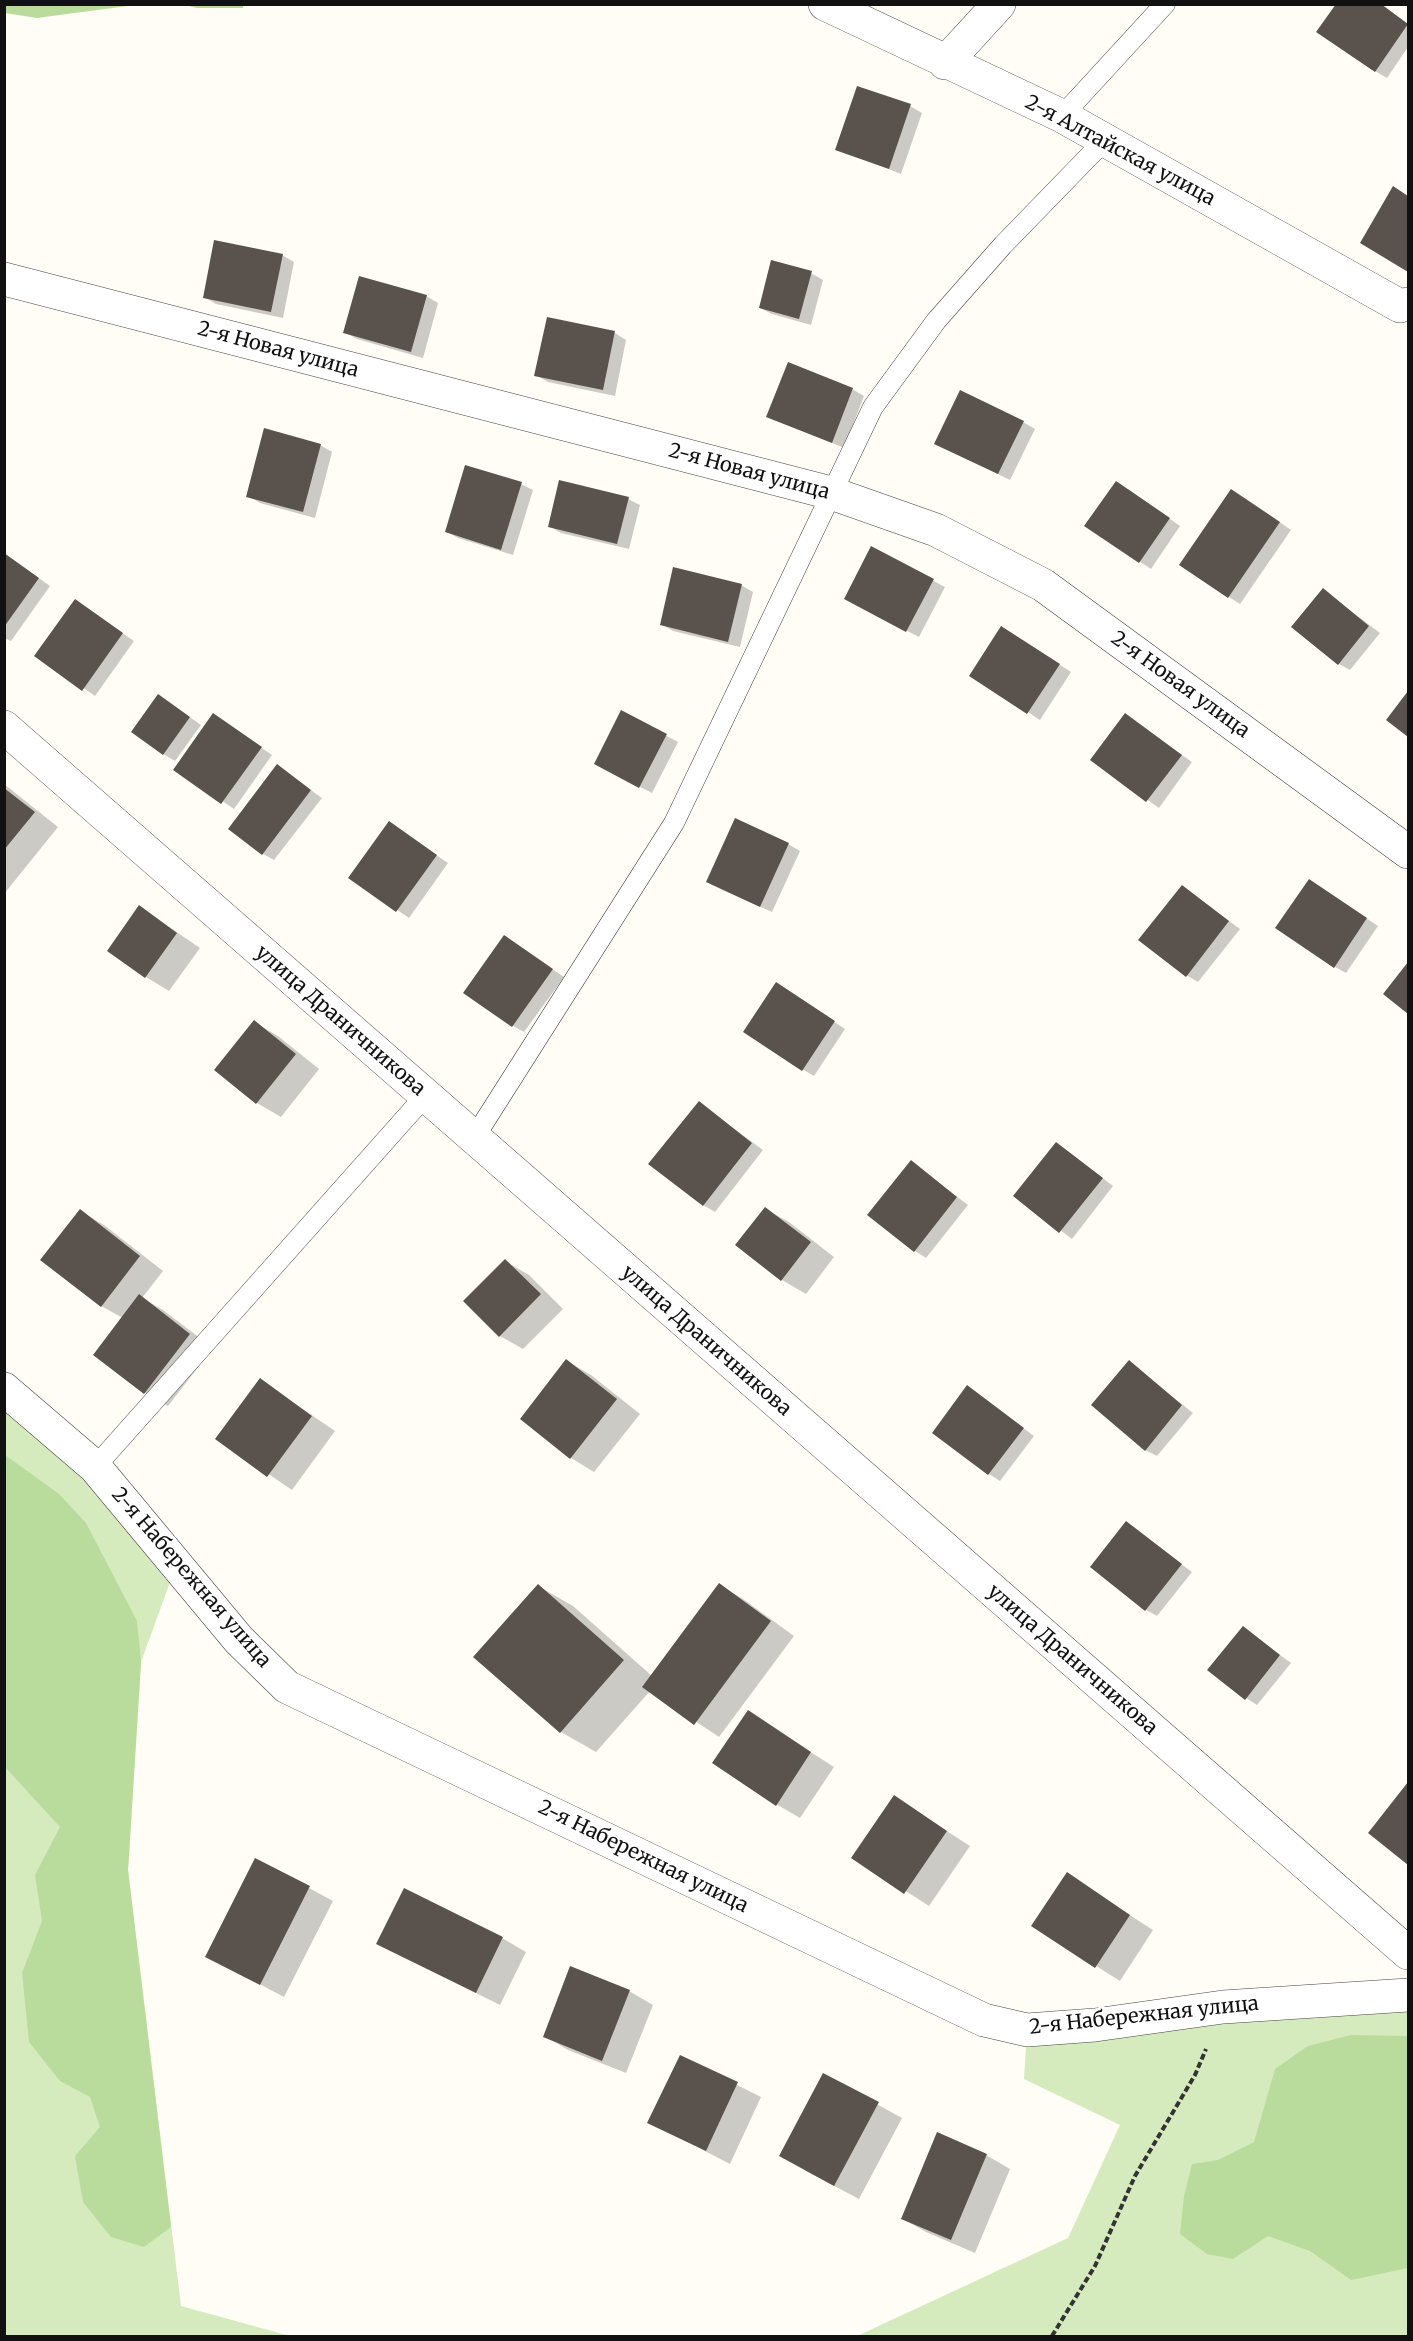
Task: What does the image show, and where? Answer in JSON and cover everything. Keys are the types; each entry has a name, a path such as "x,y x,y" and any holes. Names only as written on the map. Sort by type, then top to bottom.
{"street":[{"name":"2-я Алтайская улица","path":"825,4 945,63 1062,116 1400,306 1408,304"},
{"path":"945,63 999,4"},
{"name":"2-я Новая улица","path":"4,279 831,493 936,530 1043,585 1408,852"},
{"name":"улица Драничникова","path":"4,727 1408,1953"},
{"name":"2-я Набережная улица","path":"4,1389 95,1467 239,1640 287,1687 984,2020 1027,2030 1095,2025 1223,2007 1408,1995"}],"lane":[{"path":"1062,116 1166,4"},
{"path":"474,1138 674,823 873,407 936,321 1003,245 1105,141"},
{"path":"95,1467 426,1095"}],"path":[{"path":"1052,2337 1095,2266 1135,2176 1195,2075 1223,2007"}],"green space":[{"path":"4,5 135,5 37,18 5,13"},
{"path":"185,5 243,5 243,8 197,8"},
{"path":"4,1389 177,1563 141,1662 128,1870 181,2306 290,2336 5,2336"},
{"path":"5,1455 59,1494 86,1523 137,1621 141,1662 128,1870 171,2227 144,2247 111,2237 83,2202 75,2156 100,2127 90,2097 60,2081 29,2042 22,1973 42,1921 35,1875 60,1827 5,1767"},
{"path":"1408,1995 1408,2336 857,2336 1068,2238 1120,2125 1024,2079 1027,2030"},
{"path":"1351,2035 1408,2036 1408,2268 1351,2280 1310,2251 1268,2236 1233,2259 1207,2254 1180,2234 1184,2196 1192,2164 1218,2160 1254,2142 1275,2069 1308,2046"}],"building":[{"path":"1336,4 1381,4 1408,24 1375,72 1316,32"},
{"path":"857,86 911,104 889,169 835,150"},
{"path":"1393,186 1408,196 1408,272 1360,243"},
{"path":"214,240 283,254 271,312 203,298"},
{"path":"771,260 812,271 799,319 759,308"},
{"path":"359,276 427,295 411,352 343,333"},
{"path":"547,317 615,331 603,390 534,376"},
{"path":"788,362 853,388 832,443 766,417"},
{"path":"960,390 1024,421 998,474 934,444"},
{"path":"264,428 321,444 303,512 246,497"},
{"path":"465,465 522,482 501,550 445,532"},
{"path":"559,480 629,497 617,544 548,527"},
{"path":"1116,481 1170,518 1139,563 1084,526"},
{"path":"1231,489 1280,522 1228,598 1179,565"},
{"path":"871,546 934,579 906,632 844,599"},
{"path":"4,553 39,578 4,627"},
{"path":"673,567 742,584 728,642 660,625"},
{"path":"1323,588 1369,626 1338,665 1291,627"},
{"path":"75,599 123,633 82,691 34,656"},
{"path":"1001,626 1060,664 1027,714 969,676"},
{"path":"1408,691 1408,737 1386,720"},
{"path":"158,694 190,717 163,755 131,732"},
{"path":"621,710 667,734 639,788 594,764"},
{"path":"213,713 262,747 221,804 173,770"},
{"path":"1125,713 1182,755 1146,802 1090,760"},
{"path":"277,764 311,790 262,855 228,829"},
{"path":"4,788 35,812 4,850"},
{"path":"735,818 789,843 760,907 706,882"},
{"path":"389,821 437,855 396,912 348,878"},
{"path":"1309,879 1367,918 1334,968 1275,928"},
{"path":"1182,885 1229,921 1186,977 1138,940"},
{"path":"139,905 177,933 145,978 107,951"},
{"path":"504,935 553,969 512,1027 463,993"},
{"path":"1408,962 1408,1014 1383,994"},
{"path":"776,982 835,1021 802,1071 743,1032"},
{"path":"254,1020 296,1054 256,1104 214,1070"},
{"path":"699,1101 752,1143 703,1206 648,1164"},
{"path":"1056,1142 1103,1178 1059,1233 1013,1196"},
{"path":"911,1160 957,1197 914,1252 867,1215"},
{"path":"765,1207 811,1242 781,1281 735,1245"},
{"path":"80,1209 140,1256 101,1307 40,1260"},
{"path":"505,1259 541,1294 499,1337 463,1301"},
{"path":"139,1294 190,1334 144,1394 93,1355"},
{"path":"566,1359 617,1399 570,1459 520,1419"},
{"path":"1129,1360 1182,1405 1145,1451 1091,1405"},
{"path":"260,1378 312,1416 267,1477 215,1439"},
{"path":"967,1385 1024,1428 988,1475 932,1433"},
{"path":"1126,1521 1182,1564 1145,1611 1090,1567"},
{"path":"719,1583 771,1621 694,1725 642,1687"},
{"path":"538,1584 624,1660 560,1733 473,1657"},
{"path":"1243,1626 1280,1655 1245,1700 1207,1670"},
{"path":"748,1710 811,1752 776,1806 712,1763"},
{"path":"1408,1782 1408,1865 1368,1833"},
{"path":"894,1795 947,1831 904,1894 851,1858"},
{"path":"255,1858 310,1886 260,1985 205,1957"},
{"path":"1067,1872 1130,1915 1095,1968 1031,1926"},
{"path":"404,1888 503,1937 476,1993 376,1944"},
{"path":"570,1966 630,1990 602,2061 543,2037"},
{"path":"680,2055 738,2082 706,2151 647,2123"},
{"path":"823,2073 879,2102 834,2186 779,2156"},
{"path":"937,2132 987,2154 951,2240 901,2219"}]}
